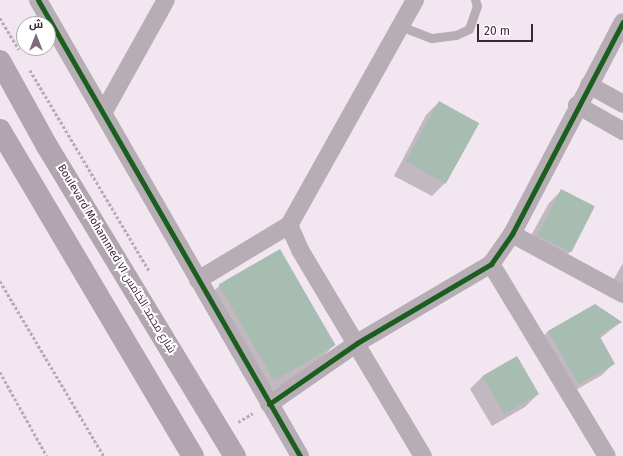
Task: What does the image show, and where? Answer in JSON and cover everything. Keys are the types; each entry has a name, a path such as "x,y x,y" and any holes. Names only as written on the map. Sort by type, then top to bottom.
{"main road":[{"name":"Boulevard Mohammed VI شارع محمد الخامس","path":"0,61 47,146 235,456"},
{"path":"0,130 193,456"}],"street":[{"path":"38,0 300,456"},
{"path":"103,113 166,0"},
{"path":"198,280 289,225 415,0"},
{"path":"269,404 357,343 491,264 512,234 577,105 623,22"},
{"path":"589,85 623,104"},
{"path":"577,105 623,131"},
{"path":"289,225 300,250 357,343 423,456"},
{"path":"512,234 623,294"},
{"path":"491,264 607,456"}],"lane":[{"path":"400,26 432,38 456,36 469,29 477,6 475,0"}],"path":[{"path":"0,18 16,45"},
{"path":"28,66 150,273"},
{"path":"0,281 104,456"},
{"path":"0,372 47,456"},
{"path":"234,416 242,429"}],"building":[{"path":"439,101 479,123 446,184 406,161"},
{"path":"561,189 595,206 571,253 537,235"},
{"path":"280,249 336,345 274,381 219,284"},
{"path":"595,304 622,322 599,335 615,364 579,384 548,331"},
{"path":"517,356 539,394 504,414 482,376"}],"cycle path":[{"path":"38,0 300,456"},
{"path":"269,404 357,343 491,264 512,234 623,22"}]}
